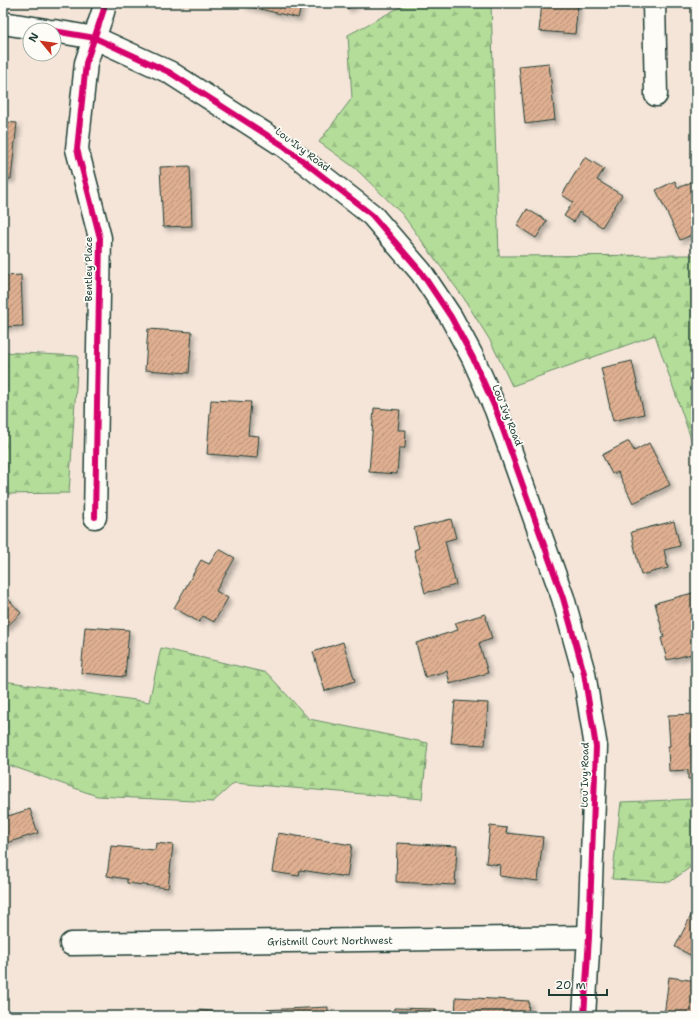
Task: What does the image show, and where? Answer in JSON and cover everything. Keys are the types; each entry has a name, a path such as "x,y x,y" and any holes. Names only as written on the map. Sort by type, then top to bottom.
{"street":[{"name":"Bentley Place","path":"95,517 100,238 77,150 86,63 105,3"},
{"path":"654,3 656,95"},
{"path":"3,23 22,26"},
{"name":"Lou Ivy Road","path":"62,32 95,38 169,72 284,146 372,215 421,272 452,317 473,358 496,410 564,598 584,673 596,747 589,937 584,1016"},
{"name":"Gristmill Court Northwest","path":"71,944 589,937"}],"green space":[{"path":"404,3 491,3 499,256 696,255 696,453 655,335 512,386 491,342 463,297 402,214 355,168 319,142 352,98 348,35 402,6"},
{"path":"3,352 78,356 69,493 3,494"},
{"path":"161,648 267,673 309,719 428,743 422,799 234,783 213,802 97,796 3,763 3,681 149,702"},
{"path":"696,799 696,863 670,882 612,879 621,802"}],"building":[{"path":"244,3 302,3 298,18 243,5"},
{"path":"344,3 357,3 348,9"},
{"path":"542,3 578,3 575,34 539,31"},
{"path":"549,63 555,120 525,124 519,66"},
{"path":"3,122 17,123 11,179 3,178"},
{"path":"585,157 604,169 597,180 622,195 602,227 579,212 574,222 564,216 573,202 562,195"},
{"path":"190,166 192,226 163,227 160,167"},
{"path":"696,180 696,233 680,240 656,190 675,181 678,188"},
{"path":"527,209 547,221 536,238 517,226"},
{"path":"21,275 23,326 3,327 3,276"},
{"path":"148,329 192,332 189,373 145,370"},
{"path":"632,361 644,414 613,421 601,368"},
{"path":"211,400 251,402 248,435 259,436 257,458 207,454"},
{"path":"374,408 400,410 398,430 406,430 405,448 399,448 397,474 369,472"},
{"path":"629,441 634,451 649,443 670,485 633,503 618,472 612,474 602,455"},
{"path":"451,519 456,538 445,541 456,585 425,593 414,550 419,548 414,528"},
{"path":"674,521 680,546 664,550 668,568 641,575 631,532"},
{"path":"219,549 235,558 216,591 228,598 214,622 203,616 199,622 174,608 201,560 209,564"},
{"path":"696,592 696,653 667,660 661,638 664,637 655,603"},
{"path":"3,593 21,613 3,630"},
{"path":"485,614 492,639 479,643 488,673 450,684 447,671 425,677 416,643 458,630 455,623"},
{"path":"85,627 129,630 125,677 81,673"},
{"path":"343,642 355,681 325,691 313,652"},
{"path":"455,701 488,703 485,745 451,743"},
{"path":"696,714 696,779 688,779 688,770 669,771 668,746 670,746 668,715"},
{"path":"5,808 8,816 30,809 38,833 3,844 3,809"},
{"path":"490,826 507,828 506,833 543,837 538,881 499,876 500,865 486,863"},
{"path":"278,833 352,845 347,877 300,870 299,876 272,872"},
{"path":"156,843 173,845 168,888 127,883 127,879 107,876 111,846 155,850"},
{"path":"397,843 457,846 455,885 396,882"},
{"path":"694,910 696,911 696,958 675,947"},
{"path":"669,977 696,981 696,1016 664,1016"},
{"path":"456,997 529,1001 528,1016 455,1016"},
{"path":"328,1007 328,1016 263,1016 263,1010"},
{"path":"394,1008 436,1009 436,1016 393,1016"},
{"path":"198,1010 222,1012 221,1016 198,1016"},
{"path":"156,1012 183,1014 183,1016 156,1016"}],"cycle path":[{"path":"95,517 100,238 77,149 86,63 105,3"},
{"path":"62,32 95,38 169,72 284,146 372,215 421,272 451,317 473,358 496,410 563,598 584,673 596,747 589,937 584,1016"}]}
